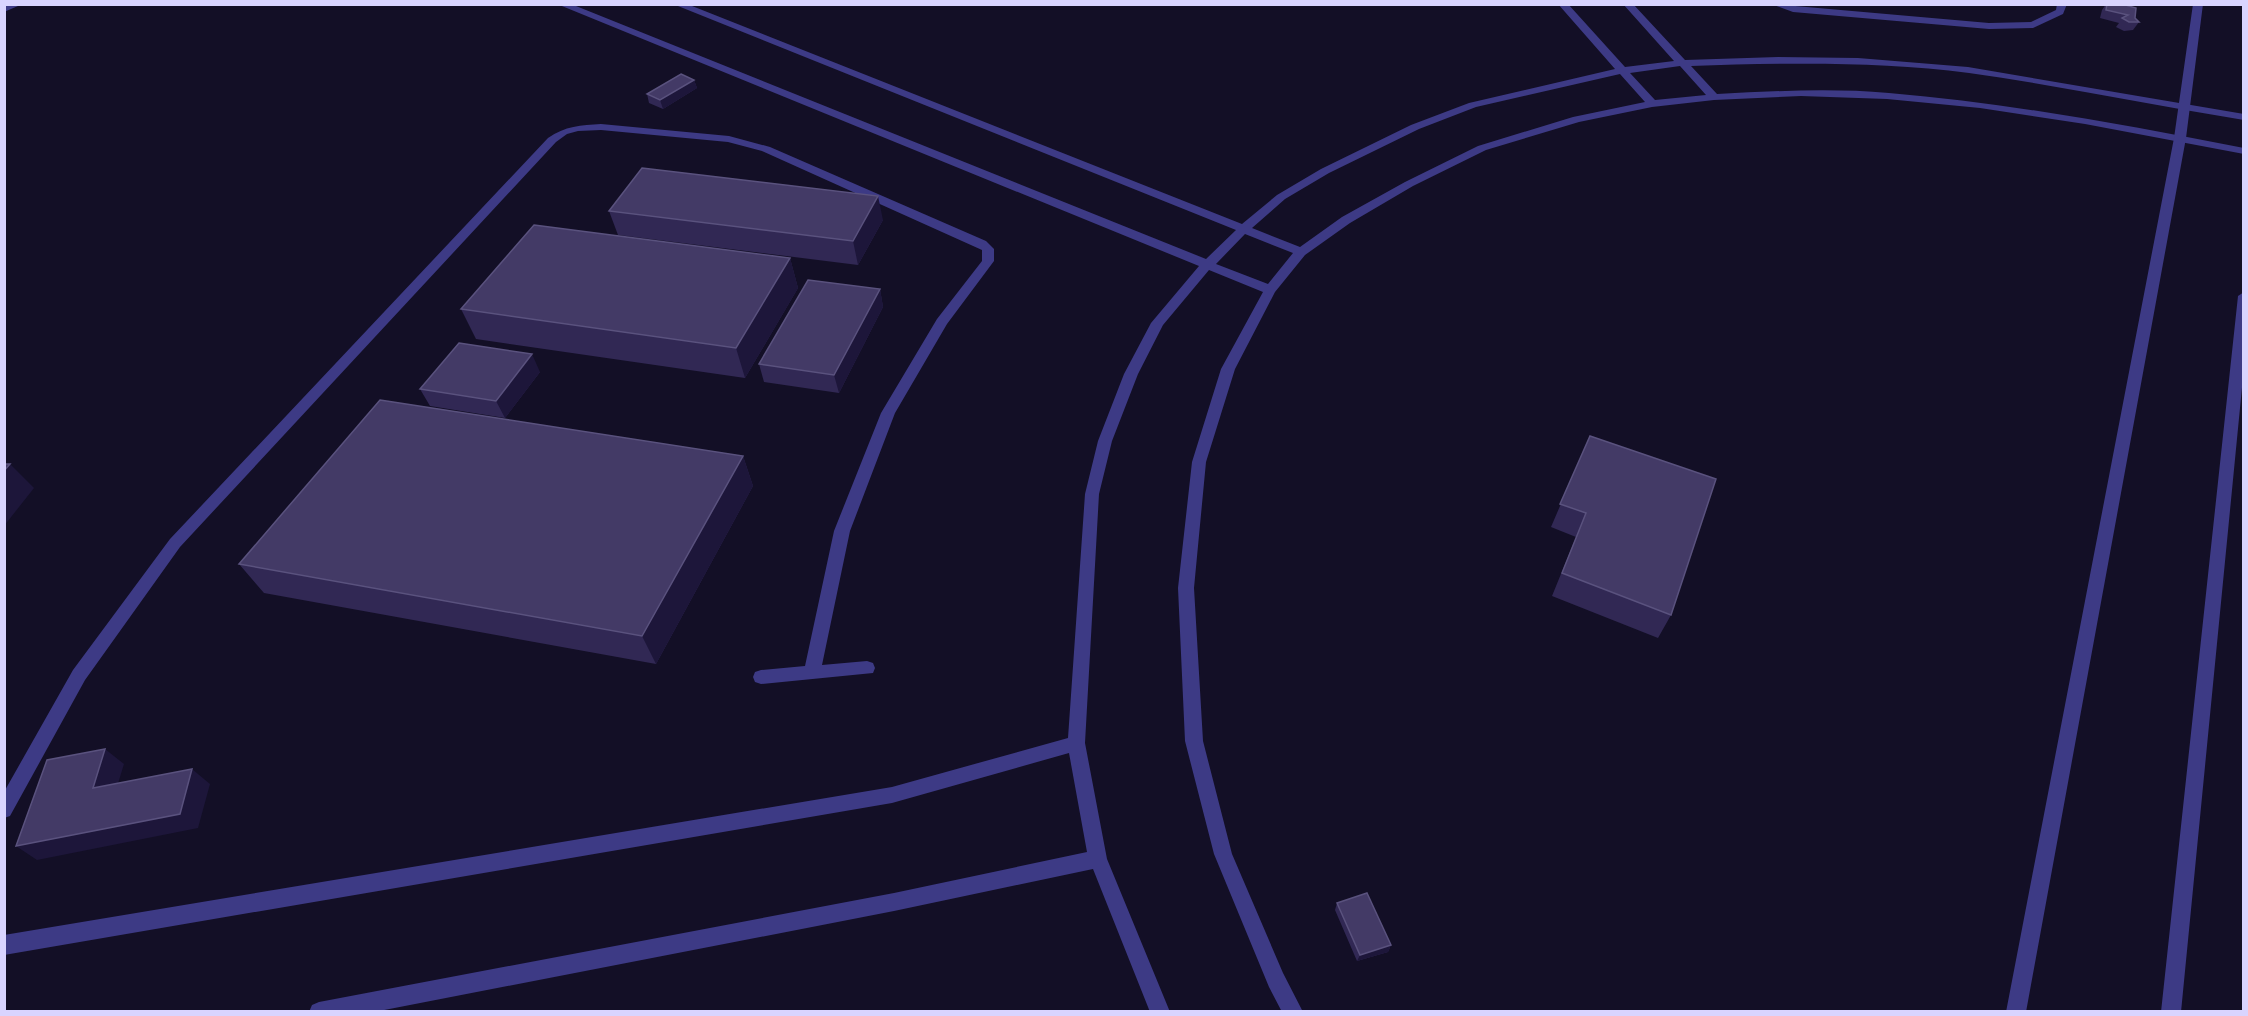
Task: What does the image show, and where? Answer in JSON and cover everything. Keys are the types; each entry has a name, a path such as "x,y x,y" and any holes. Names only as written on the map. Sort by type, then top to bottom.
{"street":[{"path":"4,9 15,4"},
{"path":"561,4 1270,290"},
{"path":"677,4 1301,252"},
{"path":"1562,4 1652,104"},
{"path":"1627,4 1714,96"},
{"path":"1775,4 1793,9 1989,26 2033,25 2060,12 2062,4"},
{"path":"2016,1011 2180,138 2198,4"},
{"path":"1160,1011 1098,860 1076,743 1092,494 1105,441 1131,374 1158,323 1206,266 1281,197 1325,171 1415,127 1473,105 1622,71 1681,63 1778,60 1869,62 1968,70 2244,117"},
{"path":"1293,1011 1276,980 1223,854 1194,741 1186,588 1199,462 1228,369 1270,290 1301,252 1346,220 1409,184 1482,148 1561,122 1652,104 1714,96 1801,93 1887,96 1980,105 2180,138 2244,151"},
{"path":"4,810 79,675 175,543 552,140 563,132 577,128 612,128 729,139 746,143 820,173 982,244 988,249 988,261 942,322 888,414 842,531 812,671"},
{"path":"2171,1011 2244,296"},
{"path":"761,677 867,668"},
{"path":"4,945 892,795 1076,743"},
{"path":"319,1011 894,902 1098,860"}],"building":[{"path":"2107,4 2122,4 2136,8 2135,18 2139,22 2129,22 2122,18 2128,15 2106,10"},
{"path":"681,74 694,80 660,100 647,94"},
{"path":"642,168 878,196 853,241 609,211"},
{"path":"534,225 790,258 736,348 461,309"},
{"path":"808,280 880,289 834,375 759,364"},
{"path":"459,343 532,354 496,401 420,389"},
{"path":"380,400 743,456 642,636 239,564"},
{"path":"1590,436 1716,479 1671,615 1562,573 1586,513 1560,504"},
{"path":"105,749 93,788 192,769 180,814 16,846 47,760"},
{"path":"1367,893 1391,945 1360,955 1337,903"}]}
